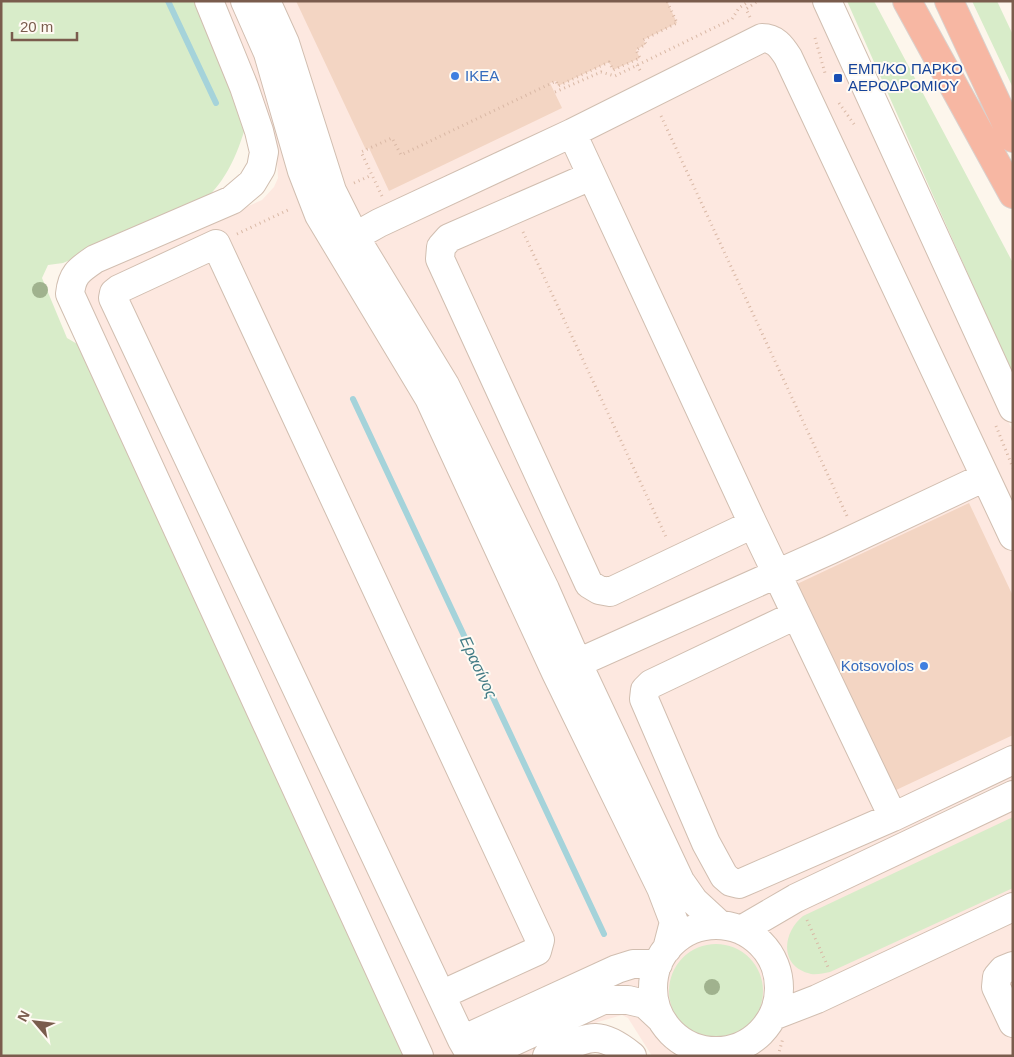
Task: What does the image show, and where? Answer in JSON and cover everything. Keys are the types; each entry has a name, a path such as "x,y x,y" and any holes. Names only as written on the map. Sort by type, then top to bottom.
{"highway":[{"path":"907,1 1013,194"},
{"path":"950,1 1013,138"}],"street":[{"path":"209,1 259,131 264,152 261,168 252,183 232,200 95,259 78,271 71,281 70,294 419,1056"},
{"path":"244,1 268,52 312,200 347,241 445,385 545,590 566,668 670,907 674,922 653,991 660,1018"},
{"path":"266,1 285,43 347,241"},
{"path":"827,1 1013,408"},
{"path":"347,241 379,223 572,133 762,38 774,40 782,46 1013,536"},
{"path":"572,133 753,524 893,817"},
{"path":"591,176 449,238 441,247 440,259 585,575 590,584 599,590 610,592 753,524"},
{"path":"441,995 537,951 540,940 216,244 119,289 114,293 113,298 441,995 474,1050"},
{"path":"566,668 856,538 984,477"},
{"path":"796,615 651,684 646,690 644,699 706,843 724,876 730,882 739,884 893,817 1013,760"},
{"path":"566,668 680,881 694,901 730,928 758,941 775,966 778,976 779,996 772,1018 769,1056"},
{"path":"474,1050 617,970 662,957 675,941 690,931 708,926 730,928 1013,795"},
{"path":"474,1050 603,1000 628,1000 644,1004 660,1018 667,1028 685,1043 712,1053 732,1049 744,1045 754,1038 772,1018 817,999 1013,907"},
{"path":"1013,966 1003,970 997,977 996,988 1013,1022"},
{"path":"547,1056 586,1039 602,1037 619,1045 632,1056"}],"path":[{"path":"391,192 382,196 362,152 392,138 401,155 556,81 558,86 608,62 613,70 640,58 636,50 646,44 643,40 678,23 667,1"},
{"path":"555,92 596,73 601,72 615,76 732,18 749,1"},
{"path":"754,25 746,9 758,1"},
{"path":"638,65 856,538"},
{"path":"216,244 292,208"},
{"path":"520,226 670,546"},
{"path":"804,914 831,974"}],"shaded area":[{"path":"218,1 813,1 889,168 947,283 1013,432 1013,1056 652,1056 628,1018 622,1015 598,1022 526,1056 428,1056 79,286 86,277 262,200 274,187 278,178 277,160 262,113"}],"green space":[{"path":"1,1 198,1 246,125 228,170 215,189 198,205 63,263 48,265 42,278 67,338 84,348 411,1056 1,1056"},
{"path":"847,1 874,1 1013,263 1013,376"},
{"path":"972,1 997,1 1013,35 1013,88"},
{"path":"1013,817 1013,888 830,972 811,974 793,964 787,949 788,940 796,923 803,916"},
{"path":"707,944 725,944 750,957 760,973 763,991 760,1009 750,1025 725,1038 707,1038 682,1025 669,1000 669,982 682,957"}],"building":[{"name":"IKEA","path":"296,1 667,1 677,23 643,40 646,44 636,50 640,58 613,70 609,62 558,86 556,81 550,83 562,108 389,191 369,148 366,150"},
{"name":"Kotsovolos","path":"969,503 1013,596 1013,735 894,791 797,584"}],"waterway":[{"name":"Ερασίνος","path":"168,1 216,103"},
{"name":"Ερασίνος","path":"353,399 604,934"}],"place":[{"name":"IKEA","path":"455,76"},
{"name":"ΕΜΠ/ΚΟ ΠΑΡΚΟ ΑΕΡΟΔΡΟΜΙΟΥ","path":"838,78"},
{"name":"Kotsovolos","path":"924,666"}]}
